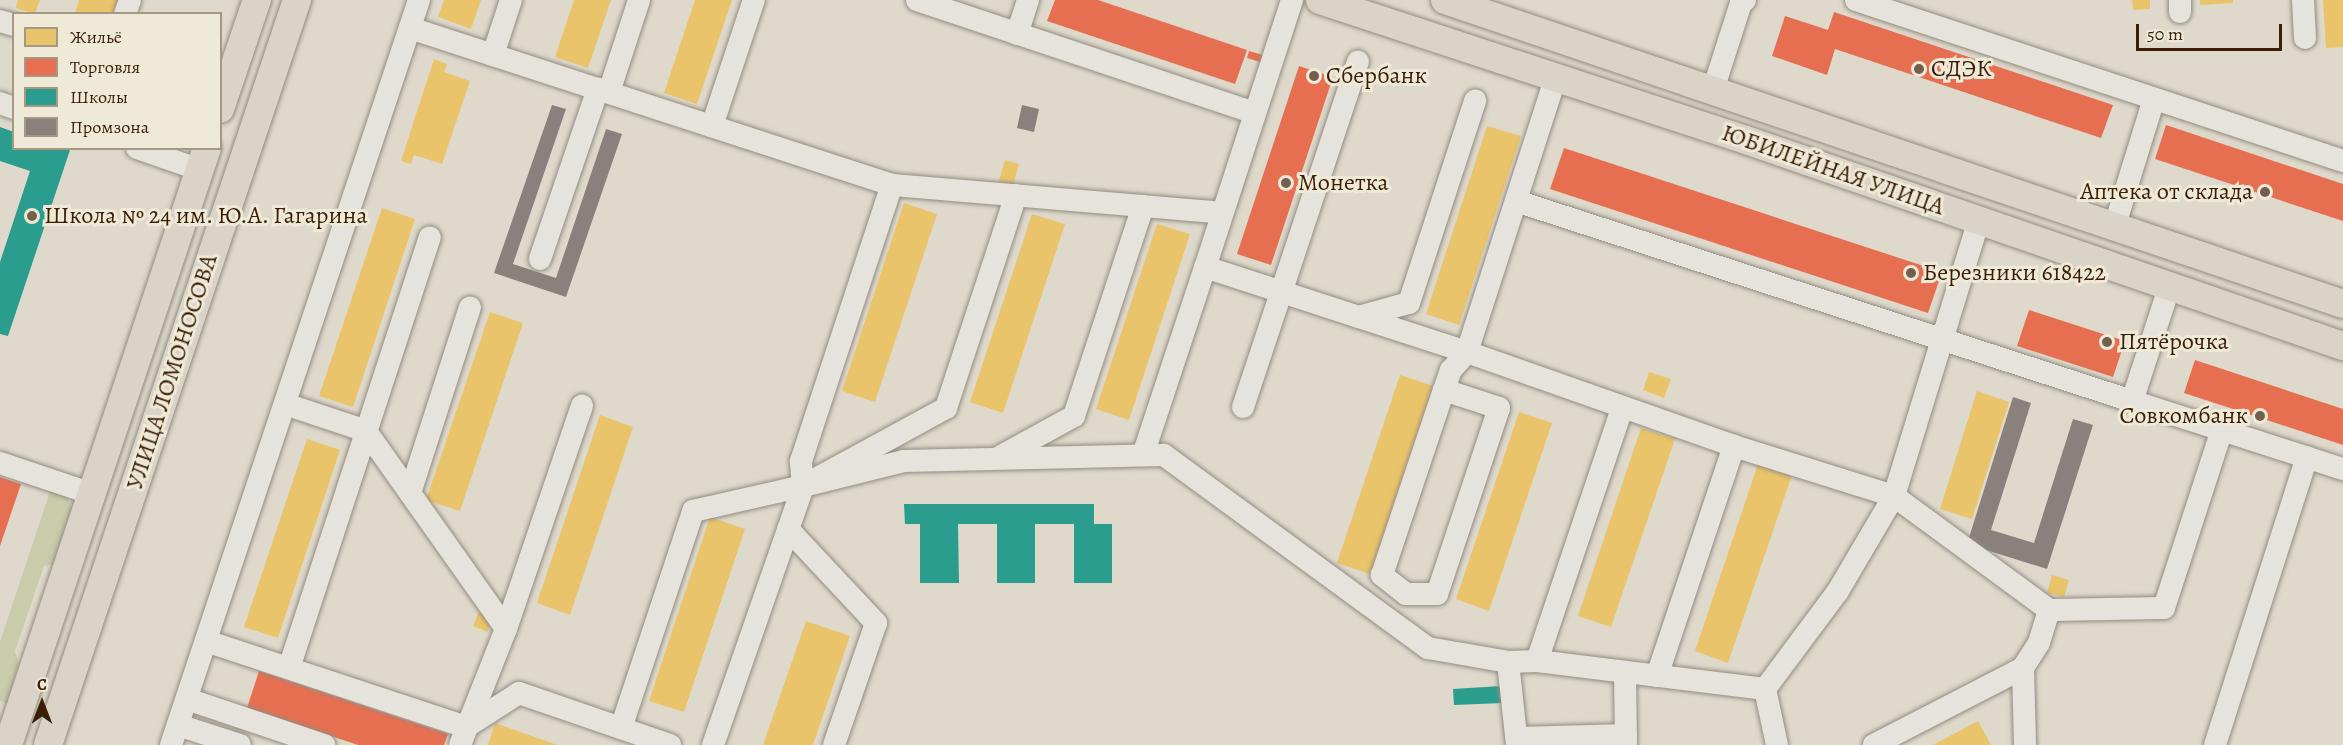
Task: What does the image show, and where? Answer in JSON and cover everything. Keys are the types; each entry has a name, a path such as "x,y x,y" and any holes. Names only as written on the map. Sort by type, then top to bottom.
{"main road":[{"path":"222,100 257,0"},
{"name":"УЛИЦА ЛОМОНОСОВА","path":"48,745 297,0"},
{"name":"ЮБИЛЕЙНАЯ УЛИЦА","path":"1320,0 1979,219 2343,346"},
{"name":"ЮБИЛЕЙНАЯ УЛИЦА","path":"1445,0 2343,304"},
{"name":"УЛИЦА ЛОМОНОСОВА","path":"8,745 204,159"}],"street":[{"path":"240,745 175,735 419,0"},
{"path":"493,55 511,0"},
{"path":"540,259 639,0"},
{"path":"712,126 754,0"},
{"path":"916,0 1254,113"},
{"path":"1017,34 1028,0"},
{"path":"1143,455 1292,0"},
{"path":"1856,0 1890,5 2154,99 2343,162"},
{"path":"2303,0 2305,38"},
{"path":"1713,90 1742,1"},
{"path":"410,28 892,185 1222,213"},
{"path":"1243,407 1358,62"},
{"path":"1444,390 1499,408 1437,594 1406,594 1382,575 1444,390 1451,370 1467,352 1556,78"},
{"path":"2114,228 2154,99"},
{"path":"1358,317 1409,303 1475,101"},
{"path":"148,150 204,159"},
{"path":"713,745 803,486 801,461 892,185"},
{"path":"803,486 946,408 1016,195"},
{"path":"1516,201 2343,469"},
{"path":"998,458 1074,416 1143,206"},
{"path":"1777,745 1765,689 1838,591 1894,496 1979,219"},
{"path":"289,668 430,237"},
{"path":"1205,267 1467,352 1734,446 1894,496 2049,610 2164,609 2222,430"},
{"path":"2132,401 2170,285"},
{"path":"410,493 471,308"},
{"path":"285,404 366,431 506,629"},
{"path":"463,736 506,629 582,406"},
{"path":"1537,661 1622,408"},
{"path":"1657,676 1734,446"},
{"path":"621,728 693,511 904,461 1164,455 1428,648 1508,662 1537,661 1765,689"},
{"path":"2215,745 2307,457"},
{"path":"0,463 92,494"},
{"path":"788,529 876,623 834,745"},
{"path":"1396,625 1406,594"},
{"path":"1874,745 2023,668 2039,643 2049,610"},
{"path":"206,641 289,668 463,736"},
{"path":"1508,662 1517,742 1626,740 1624,672"},
{"path":"2023,668 2025,745"},
{"path":"463,736 519,693 670,745"},
{"path":"187,699 324,745"}],"green space":[{"path":"52,485 65,491 72,508 54,564 44,566 15,651 19,664 7,703 0,701 0,642"}],"building: Жильё":[{"path":"18,0 40,0 36,12 16,8"},
{"path":"79,0 118,0 114,12 76,12"},
{"path":"444,0 481,0 471,29 438,17"},
{"path":"574,0 611,0 588,68 555,57"},
{"path":"695,0 732,0 697,104 664,93"},
{"path":"2132,0 2150,0 2150,9 2133,10"},
{"path":"2200,0 2233,0 2233,3 2200,5"},
{"path":"2323,0 2343,0 2343,47 2326,48"},
{"path":"434,59 447,64 444,72 470,81 442,164 414,155 411,164 401,161"},
{"path":"1487,126 1521,136 1459,325 1426,314"},
{"path":"1005,160 1019,164 1013,185 999,181"},
{"path":"904,203 937,214 875,402 842,391"},
{"path":"382,208 415,219 353,407 319,396"},
{"path":"1032,214 1065,224 1003,413 970,402"},
{"path":"1157,224 1190,234 1129,420 1096,409"},
{"path":"490,312 523,323 460,511 426,500"},
{"path":"1649,372 1671,379 1664,398 1643,390"},
{"path":"1400,375 1433,386 1370,574 1337,563"},
{"path":"1977,391 2009,402 1972,519 1940,509"},
{"path":"1519,412 1552,423 1489,611 1456,599"},
{"path":"600,415 633,427 570,615 537,603"},
{"path":"1641,428 1675,439 1611,627 1578,616"},
{"path":"307,439 340,450 278,638 244,627"},
{"path":"1758,464 1792,475 1728,663 1695,651"},
{"path":"710,517 745,529 684,712 649,701"},
{"path":"2052,575 2069,580 2064,597 2047,593"},
{"path":"479,612 493,618 487,632 473,626"},
{"path":"806,621 850,636 813,745 763,745"},
{"path":"1978,721 1991,745 1933,745"},
{"path":"495,723 557,745 488,745"}],"building: Торговля":[{"path":"1055,0 1098,0 1247,50 1235,84 1047,21"},
{"path":"1834,12 2113,105 2101,138 1835,49 1827,75 1772,56 1785,16 1828,30"},
{"path":"1249,51 1263,55 1260,62 1247,58"},
{"path":"1299,66 1333,77 1271,265 1237,254"},
{"path":"2166,125 2343,184 2343,221 2155,159"},
{"path":"1564,148 1942,272 1928,313 1550,189"},
{"path":"2029,310 2125,341 2113,377 2017,346"},
{"path":"2195,360 2343,409 2343,445 2184,393"},
{"path":"0,477 21,484 0,546"},
{"path":"259,671 448,734 444,745 358,745 247,708"}],"building: Школы":[{"name":"Школа № 24 им. Ю.А. Гагарина","path":"0,127 12,131 12,150 70,150 8,336 0,334 0,262 30,171 0,161"},
{"path":"904,504 1094,504 1094,524 1112,524 1112,583 1074,583 1074,524 1035,524 1035,583 997,583 997,524 958,524 959,583 920,583 920,524 905,524"},
{"path":"1501,686 1502,703 1454,705 1453,689"}],"building: Промзона":[{"path":"552,105 566,109 513,264 556,278 606,129 622,134 566,297 494,273"},
{"path":"1022,105 1039,109 1034,132 1017,128"},
{"path":"2013,397 2031,403 1991,530 2034,543 2073,419 2093,425 2047,569 1967,544"}],"place":[{"name":"СДЭК","path":"1919,69"},
{"name":"Сбербанк","path":"1314,76"},
{"name":"Монетка","path":"1286,183"},
{"name":"Аптека от склада","path":"2265,192"},
{"name":"Школа № 24 им. Ю.А. Гагарина","path":"32,216"},
{"name":"Березники 618422","path":"1911,273"},
{"name":"Пятёрочка","path":"2107,342"},
{"name":"Совкомбанк","path":"2260,416"}]}
